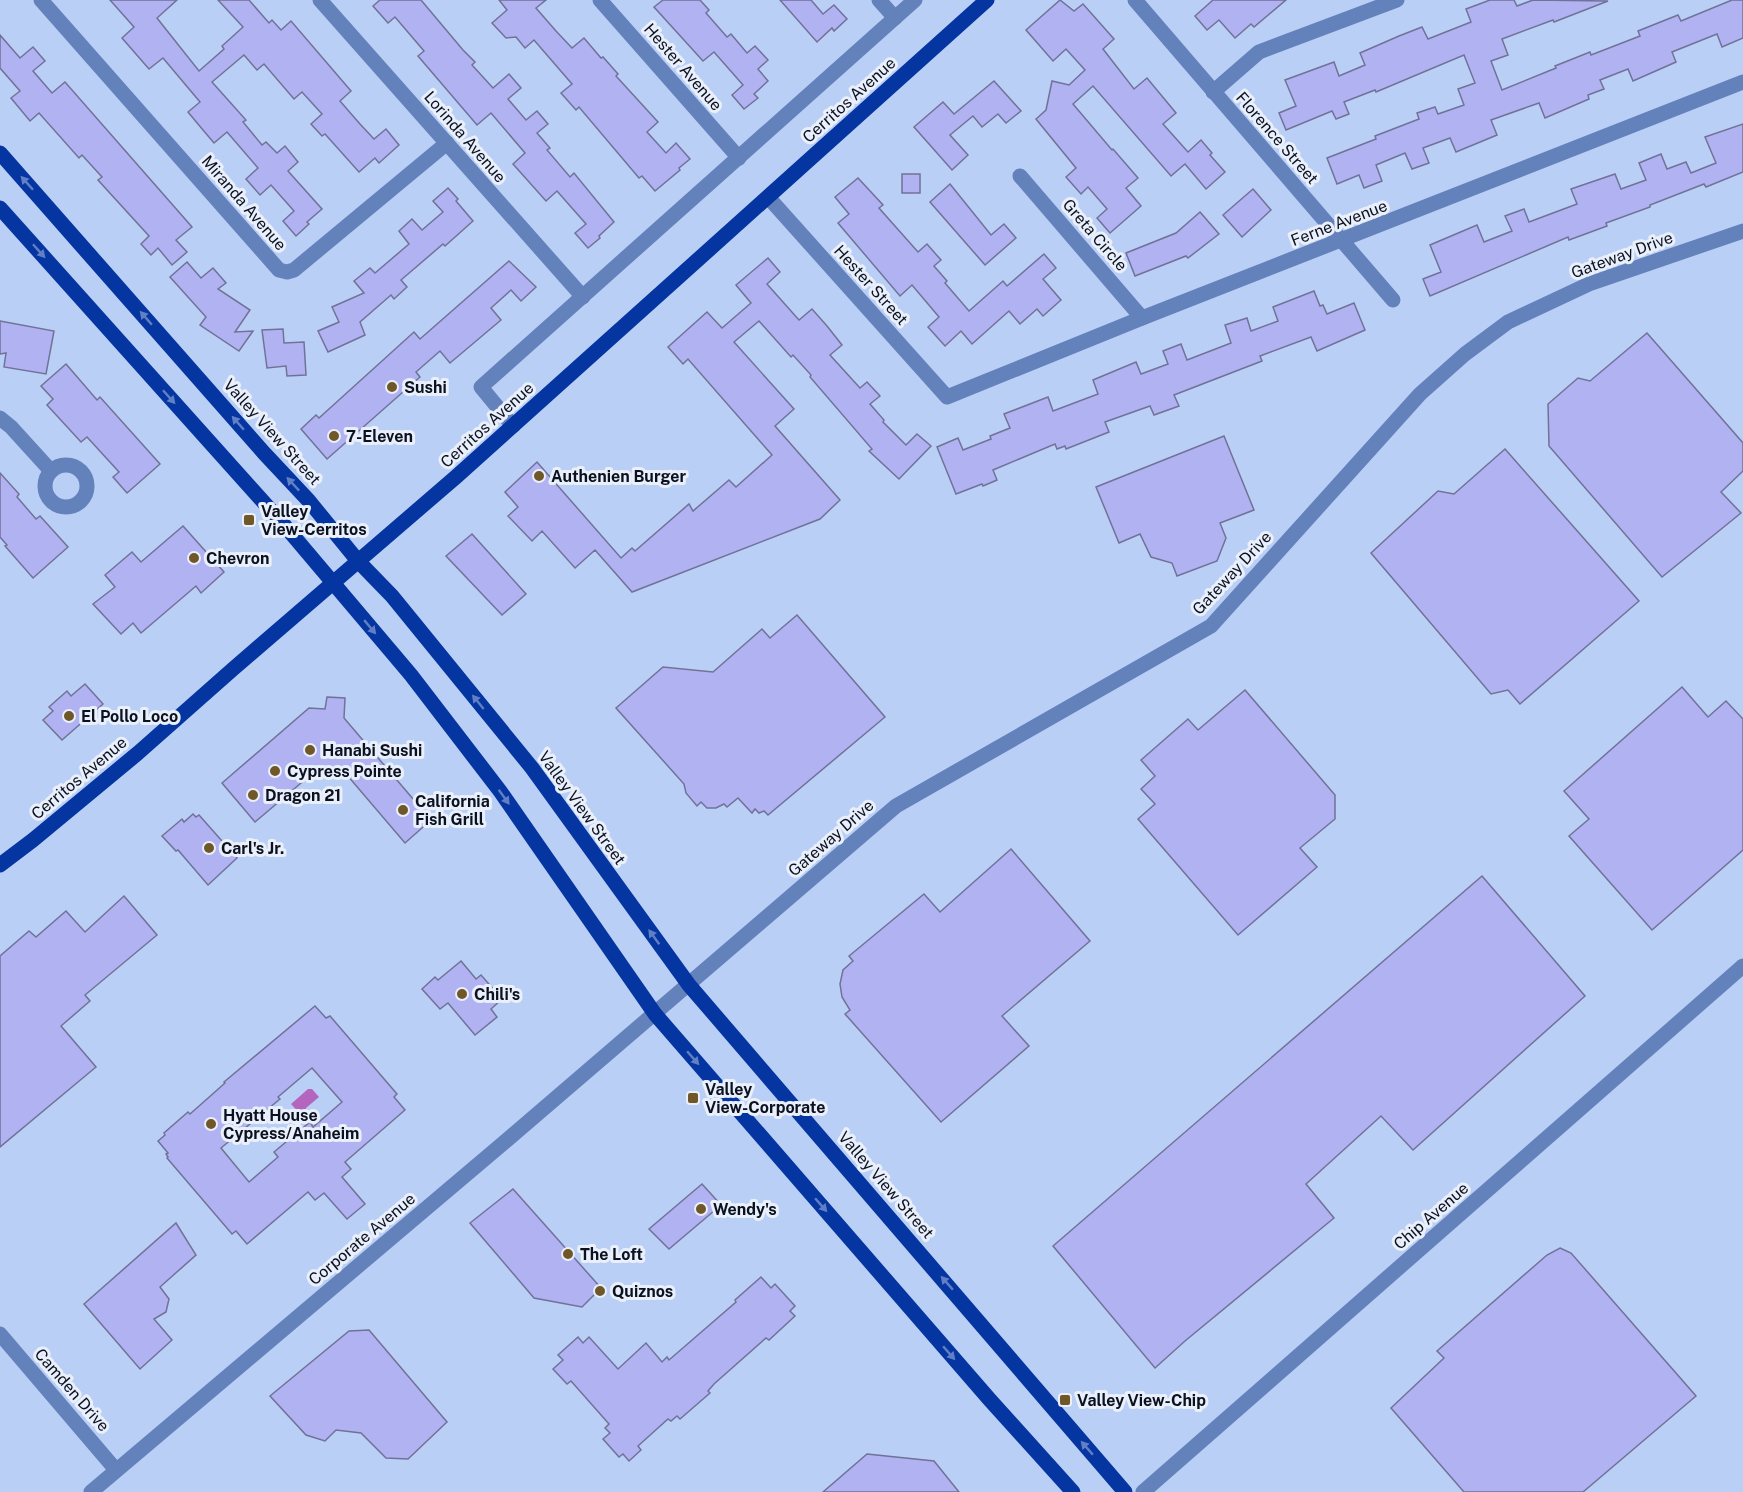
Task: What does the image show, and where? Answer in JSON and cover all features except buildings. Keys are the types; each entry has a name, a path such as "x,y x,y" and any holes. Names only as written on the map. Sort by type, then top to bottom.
{"main road":[{"name":"Cerritos Avenue","path":"0,865 138,753 451,482 987,0"},
{"name":"Valley View Street","path":"0,153 390,595 532,768 689,985 1125,1492"},
{"path":"0,208 239,474 411,675 500,791 655,1014 990,1400 1073,1492"}],"street":[{"name":"Miranda Avenue","path":"41,0 279,270 287,272 294,270 447,143"},
{"name":"Lorinda Avenue","path":"320,0 583,297"},
{"name":"Hester Avenue","path":"600,0 739,158"},
{"path":"879,0 895,18"},
{"path":"513,426 481,387 915,0"},
{"name":"Florence Street","path":"1135,0 1393,300"},
{"path":"1213,92 1259,52 1361,7 1397,0"},
{"name":"Ferne Avenue","path":"948,397 1142,318 1743,82"},
{"name":"Greta Circle","path":"1020,176 1142,318"},
{"name":"Hester Street","path":"768,197 948,397"},
{"name":"Gateway Drive","path":"655,1014 896,806 1211,626 1420,393 1465,354 1508,322 1588,284 1743,231"},
{"path":"0,418 51,471"},
{"name":"Chip Avenue","path":"1143,1492 1743,966"},
{"name":"Corporate Avenue","path":"91,1492 655,1014"},
{"name":"Camden Drive","path":"0,1334 116,1470"}],"shaded area":[{"path":"308,1089 312,1089 319,1097 301,1115 291,1104"}],"place":[{"name":"Sushi","path":"392,387"},
{"name":"7-Eleven","path":"334,436"},
{"name":"Authenien Burger","path":"539,476"},
{"name":"Valley View-Cerritos","path":"249,520"},
{"name":"Chevron","path":"194,558"},
{"name":"El Pollo Loco","path":"69,716"},
{"name":"Hanabi Sushi","path":"310,750"},
{"name":"Cypress Pointe","path":"275,771"},
{"name":"Dragon 21","path":"253,795"},
{"name":"California Fish Grill","path":"403,810"},
{"name":"Carl's Jr.","path":"209,848"},
{"name":"Chili's","path":"462,994"},
{"name":"Valley View-Corporate","path":"693,1098"},
{"name":"Hyatt House Cypress/Anaheim","path":"211,1124"},
{"name":"Wendy's","path":"701,1209"},
{"name":"The Loft","path":"568,1254"},
{"name":"Quiznos","path":"600,1291"},
{"name":"Valley View-Chip","path":"1065,1400"}]}
